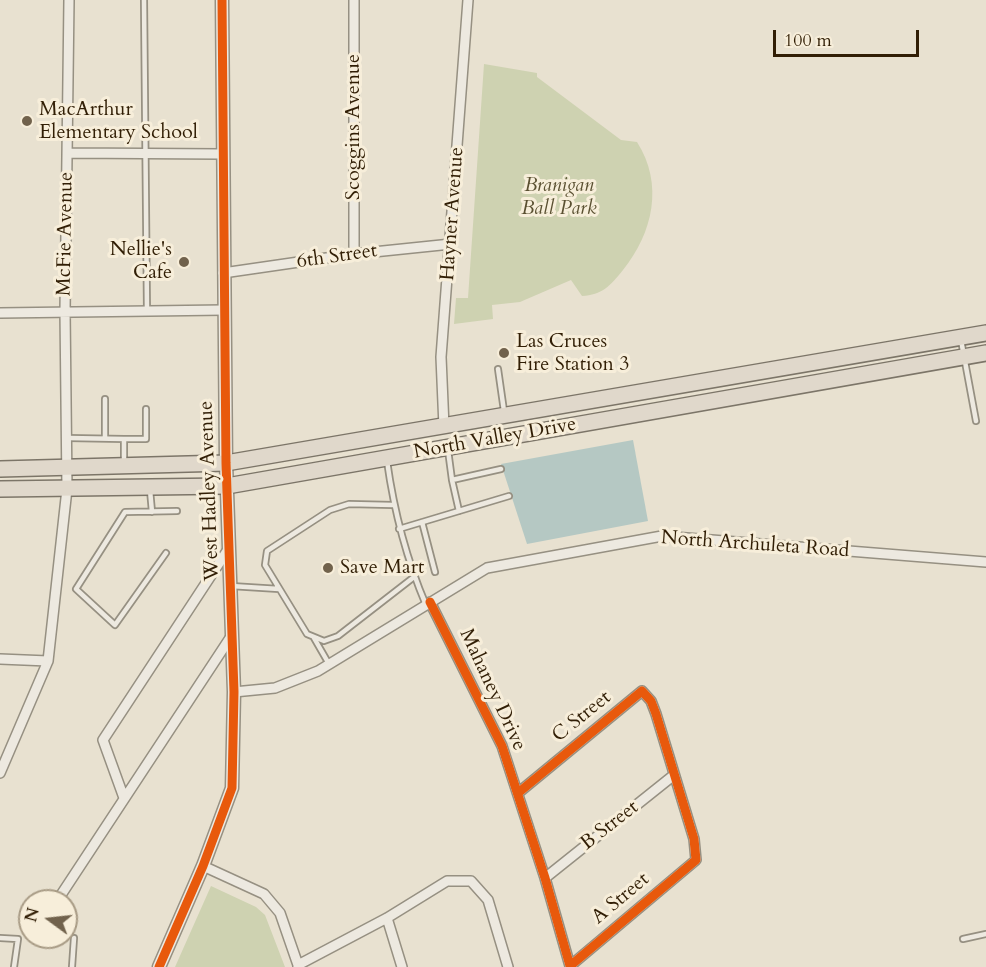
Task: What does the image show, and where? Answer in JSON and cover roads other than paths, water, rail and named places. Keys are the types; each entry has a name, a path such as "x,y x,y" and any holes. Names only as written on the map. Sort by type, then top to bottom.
{"main road":[{"name":"North Valley Drive","path":"0,469 226,463 986,333"},
{"name":"North Valley Drive","path":"0,489 227,486 986,353"}],"street":[{"name":"McFie Avenue","path":"0,773 48,661 67,489 65,311 69,0"},
{"name":"West Hadley Avenue","path":"159,967 204,866 232,788 234,692 226,463 221,154 222,0"},
{"name":"Scoggins Avenue","path":"354,0 354,254"},
{"name":"Hayner Avenue","path":"444,427 441,357 468,0"},
{"path":"68,153 221,154"},
{"name":"6th Street","path":"223,273 354,254 451,244"},
{"path":"0,313 224,310"},
{"name":"North Archuleta Road","path":"234,692 275,687 329,664 487,568 662,536 986,563"},
{"path":"124,798 103,740 230,548"},
{"name":"Mahaney Drive","path":"428,603 502,746 545,878 570,966"},
{"path":"65,889 232,634"},
{"path":"0,659 48,661"},
{"name":"C Street","path":"518,793 642,691 651,701 656,714 674,776"},
{"name":"A Street","path":"570,966 696,860 694,839 674,776"},
{"name":"B Street","path":"545,878 674,776"},
{"path":"204,866 264,894 280,913 298,966 387,918 447,881 471,881 488,900 508,967"},
{"path":"387,918 402,967"}],"lane":[{"path":"144,0 147,310"},
{"path":"960,337 976,421"},
{"path":"498,369 504,417"},
{"path":"105,399 105,438"},
{"path":"68,438 146,439 146,409"},
{"path":"124,439 124,466"},
{"path":"448,447 459,511"},
{"path":"386,458 399,529 414,577 428,603"},
{"path":"452,480 501,469"},
{"path":"150,487 152,512"},
{"path":"399,529 510,496"},
{"path":"393,505 349,504 330,510 267,551 264,565 307,634 324,641 338,636 414,577"},
{"path":"166,553 115,626 76,589 125,512 177,511"},
{"path":"422,522 435,572"},
{"path":"231,586 279,589"},
{"path":"314,638 329,664"},
{"path":"963,939 986,934"},
{"path":"0,938 18,939 14,967"},
{"path":"72,967 73,949"}],"place":[{"name":"MacArthur Elementary School","path":"27,121"},
{"name":"Nellie's Cafe","path":"184,262"},
{"name":"Las Cruces Fire Station 3","path":"504,353"},
{"name":"Save Mart","path":"328,568"}],"park label":[{"name":"Branigan Ball Park","path":"559,198"}]}
